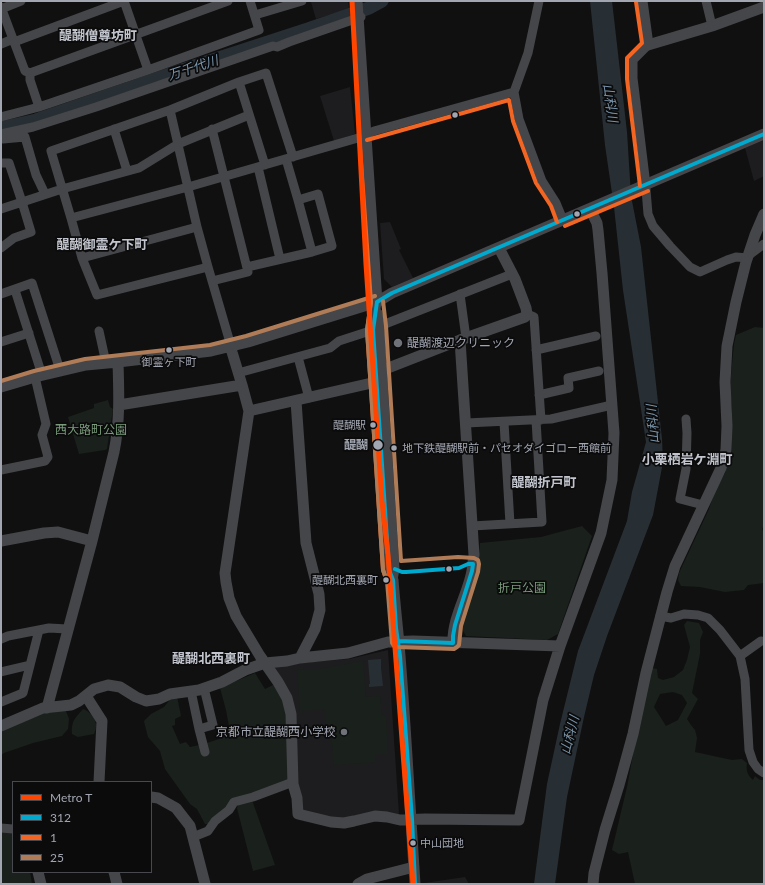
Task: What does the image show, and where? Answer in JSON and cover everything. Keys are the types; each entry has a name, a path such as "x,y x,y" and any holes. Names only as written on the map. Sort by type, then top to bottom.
{"street":[{"path":"21,1 1,8 25,71 30,73 228,1"},
{"path":"1,44 14,41 124,1 148,70"},
{"path":"1,117 39,107 259,30 250,1"},
{"path":"254,15 302,1"},
{"path":"357,1 376,302 376,382 389,570 393,580 416,884"},
{"path":"539,1 528,53 514,92 519,119 539,174 556,203 563,220"},
{"path":"642,1 648,45"},
{"path":"706,1 712,26"},
{"path":"764,7 712,26 648,45 633,60 633,78 648,214 653,226 690,267 700,272 727,260 736,257 748,256 764,244"},
{"path":"1,134 33,127 96,107 359,18"},
{"path":"30,73 30,80 39,107"},
{"path":"208,267 97,295 82,258 51,151 170,110 239,82 266,73 312,252"},
{"path":"239,82 249,115 261,166 280,259"},
{"path":"71,218 224,177 358,138 365,134 514,92"},
{"path":"170,110 208,267 249,412 225,573 229,598 236,616 287,698 291,714 293,782 297,798 298,814 331,822 344,823 375,816 400,820 519,820 543,700 560,646 601,533 612,480 614,432 602,273 597,223 590,209"},
{"path":"1,208 62,188 139,168 178,144 249,115"},
{"path":"114,129 127,171"},
{"path":"212,129 248,272 212,281"},
{"path":"1,387 60,370 86,365 211,350 231,346 376,302 392,293 764,134"},
{"path":"1,139 25,136 36,175 45,194"},
{"path":"1,163 8,163 31,232 14,238 1,248"},
{"path":"247,267 332,246 318,194 298,200"},
{"path":"592,884 605,830 633,734 660,616 675,566 721,468 726,450 727,426 725,382 727,346 736,302 748,256 764,214"},
{"path":"82,258 198,227"},
{"path":"499,248 512,274 527,314"},
{"path":"238,373 330,348 340,341 377,328 512,274"},
{"path":"1,294 32,283 60,370"},
{"path":"1,470 45,461 48,457 42,435 46,424 38,376 29,333 15,290"},
{"path":"453,643 455,625 472,571 474,555 460,294"},
{"path":"383,370 463,339 521,319 527,314"},
{"path":"472,526 542,522 538,420 539,394 534,317 527,314"},
{"path":"377,328 383,370 396,569 393,580"},
{"path":"99,331 106,363"},
{"path":"1,342 29,333"},
{"path":"536,350 596,336"},
{"path":"298,357 309,398"},
{"path":"46,708 92,541 114,452 119,405 118,362"},
{"path":"539,394 569,388 568,378 599,371"},
{"path":"249,412 376,382"},
{"path":"119,405 242,385"},
{"path":"296,401 306,543 319,594 320,610 315,629 300,658"},
{"path":"466,423 551,419 612,405"},
{"path":"504,422 510,524"},
{"path":"689,425 687,434 686,469 680,499 703,505"},
{"path":"1,541 58,532 92,541"},
{"path":"660,616 671,618 684,614 698,615 708,618 720,630 740,656 744,679 748,750 753,762 758,769 764,773"},
{"path":"1,639 8,636 49,628 67,629"},
{"path":"1,702 23,693 39,630"},
{"path":"1,726 43,708 71,705 79,701 94,689 108,685 120,687 136,698 146,702 159,699 170,694 204,688 222,682 245,670 264,663 348,653 388,642 398,641 560,646"},
{"path":"740,656 761,641"},
{"path":"1,672 30,665"},
{"path":"199,729 213,725 204,688"},
{"path":"191,691 205,752"},
{"path":"86,696 102,721 99,781"},
{"path":"193,837 208,832 215,821 229,810 234,802 253,797 293,782"},
{"path":"152,797 158,798 176,808 190,826 205,884"},
{"path":"1,822 12,823"},
{"path":"1,828 12,829"},
{"path":"358,884 367,879 414,867"},
{"path":"38,873 41,884"},
{"path":"114,873 117,884"}],"shaded area":[{"path":"348,1 349,9 316,19 311,2"},
{"path":"350,87 355,134 334,141 320,96"},
{"path":"764,140 764,176 754,181 745,148"},
{"path":"390,222 401,249 399,250 413,278 392,287 384,279 380,223"},
{"name":"京都市立醍醐西小学校","path":"388,650 399,814 344,819 301,812 272,665 349,659"},
{"path":"465,877 469,884 424,884 424,883"}],"green space":[{"path":"755,327 764,328 764,525 762,529 764,533 764,583 748,585 744,590 725,592 700,587 681,586 678,580 679,573 709,509 715,490 725,473 732,451 732,408 730,392 736,335"},
{"name":"西大路町公園","path":"108,400 110,407 113,409 107,449 79,454 68,417 94,408 94,404"},
{"name":"折戸公園","path":"582,526 592,536 558,634 547,640 466,636 462,629 478,563 480,543 541,537"},
{"path":"687,621 699,623 703,632 700,640 700,654 692,693 698,699 687,719 695,730 697,738 695,752 732,760 742,759 747,763 747,772 753,780 755,776 760,780 764,780 764,884 635,884 628,852 619,854 612,850 627,787 640,717 652,668 657,669 658,678 663,680 674,677 683,670 690,647 684,625","holes":["673,692 682,695 687,703 678,720 666,726 654,707 660,694"]},
{"path":"363,661 366,697 380,696 382,716 386,716 388,754 375,754 376,762 334,765 331,733 326,733 325,709 300,711 297,670 320,669"},
{"path":"255,673 265,689 275,684 285,704 290,781 230,805 210,824 205,824 197,809 190,804 165,769 160,751 148,737 144,721 151,714 164,707 172,697 177,696 181,716 175,719 175,725 172,726 180,744 186,742 190,747 219,739 218,735 230,732 220,688"},
{"path":"83,709 92,716 96,724 96,729 94,734 78,737 72,734 72,726 76,717"},
{"path":"50,711 66,711 69,719 68,729 62,736 33,743 1,755 1,731"},
{"path":"252,800 275,865 253,871 237,808 239,802"},
{"path":"1,830 12,832 12,873 30,873 32,884 1,884"}],"water":[{"path":"375,1 393,1 176,72"},
{"name":"山科川","path":"590,1 612,1 627,132 631,196 641,247 662,439 663,462 653,515 607,636 594,675 567,797 555,884 534,884 547,784 578,651 627,521 632,492 646,442 623,290 614,207 605,145"},
{"path":"381,659 383,686 369,687 368,660"}],"waterway":[{"name":"万千代川","path":"1,128 36,120 308,29 369,8 382,1"}],"metro line":[{"name":"T","path":"352,1 366,264 382,501 388,555 413,884"}],"transit line":[{"name":"1","path":"636,2 642,43 627,58 627,79 640,186"},
{"name":"1","path":"367,140 509,100 513,121 536,183 551,206 557,222"},
{"name":"1","path":"359,134 371,302 367,330 383,570 387,582"},
{"name":"312","path":"377,302 392,293 764,134"},
{"name":"1","path":"565,226 648,191"},
{"name":"25","path":"1,381 34,371 85,359 210,345 246,336 375,296"},
{"name":"25","path":"371,301 367,330 383,570 387,581 392,643 397,647 454,649 459,645 461,626 478,572 479,564 478,560 474,558 458,557 401,561 386,326 383,301"},
{"name":"312","path":"377,302 373,330 389,570 393,580 396,628 400,656 412,819 415,884"},
{"name":"312","path":"395,569 406,572 459,568 468,564 473,564 455,625 453,643 398,641"}],"place":[{"name":"醍醐渡辺クリニック","path":"398,343"},
{"name":"御霊ヶ下町","path":"169,350"},
{"name":"醍醐駅","path":"373,425"},
{"name":"醍醐","path":"378,445"},
{"name":"地下鉄醍醐駅前・パセオダイゴロー西館前","path":"394,448"},
{"name":"醍醐北西裏町","path":"386,580"},
{"name":"京都市立醍醐西小学校","path":"344,732"},
{"name":"中山団地","path":"413,843"}],"district":[{"name":"醍醐僧尊坊町","path":"98,36"},
{"name":"醍醐御霊ケ下町","path":"102,245"},
{"name":"小栗栖岩ケ淵町","path":"687,460"},
{"name":"醍醐折戸町","path":"544,483"},
{"name":"醍醐北西裏町","path":"211,659"}]}
